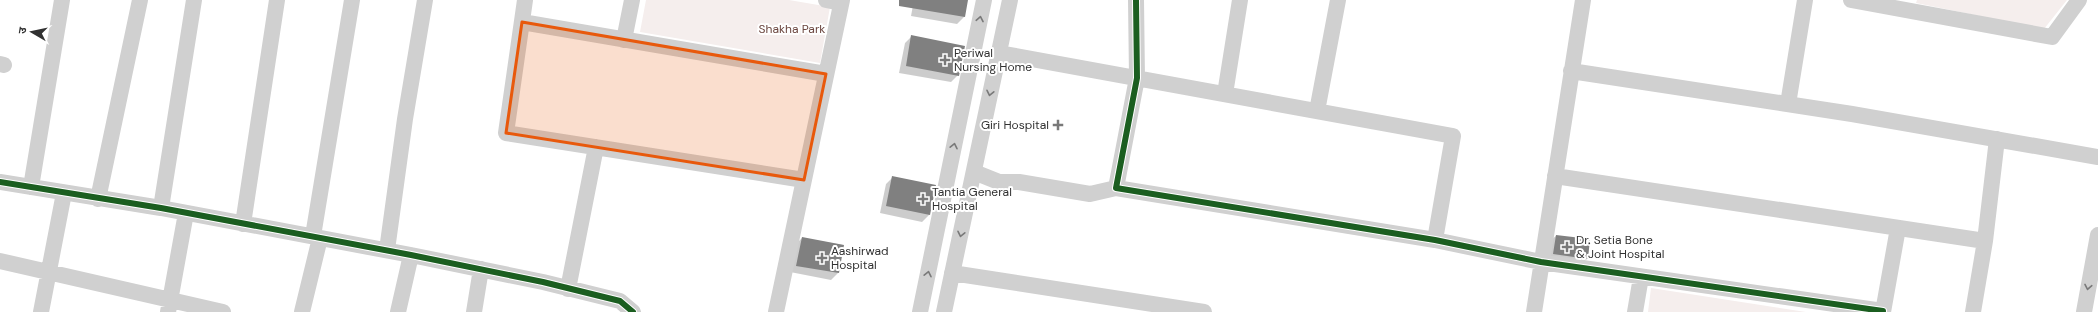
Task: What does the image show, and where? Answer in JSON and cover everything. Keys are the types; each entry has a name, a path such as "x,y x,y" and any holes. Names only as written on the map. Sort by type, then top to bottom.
{"street":[{"path":"32,187 62,0"},
{"path":"98,198 140,0"},
{"path":"161,208 194,0"},
{"path":"243,224 277,0"},
{"path":"302,312 317,237 352,0"},
{"path":"387,250 405,119 425,0"},
{"path":"525,0 506,133 804,180"},
{"path":"624,40 632,0"},
{"path":"920,312 984,0"},
{"path":"944,312 1010,0"},
{"path":"1116,188 1137,78 1136,0"},
{"path":"1225,94 1240,0"},
{"path":"1317,111 1338,0"},
{"path":"1534,312 1583,0"},
{"path":"1788,104 1806,0"},
{"path":"1851,0 1907,5 2052,37 2079,0"},
{"path":"776,312 826,74 836,1"},
{"path":"522,22 826,74"},
{"path":"999,53 1453,136 1436,240"},
{"path":"1572,71 1997,138 2098,157"},
{"path":"1973,312 1985,241 1997,138"},
{"path":"568,289 596,147"},
{"path":"974,172 999,182 1019,182 1090,194 1116,188 1436,240 1542,262 1883,312 1898,228"},
{"path":"1555,176 1985,241"},
{"path":"0,182 161,208 481,269 620,301 633,312"},
{"path":"41,312 64,193"},
{"path":"170,306 186,213"},
{"path":"2084,312 2098,235"},
{"path":"398,312 411,255"},
{"path":"0,261 49,272 170,306 223,312"},
{"path":"474,312 481,269"},
{"path":"952,273 1204,312"},
{"path":"1635,312 1641,277"}],"highlighted area":[{"path":"522,22 826,74 804,180 506,133"}],"green space":[{"name":"Shakha Park","path":"646,0 789,0 830,7 820,63 640,32"},
{"path":"1917,0 2067,0 2044,29 1916,3"},
{"path":"1651,288 1806,312 1648,312"}],"building":[{"path":"899,0 968,0 965,17 899,6"},
{"path":"911,35 965,46 959,76 906,66"},
{"path":"892,176 936,185 930,215 886,206"},
{"path":"1556,235 1590,239 1588,259 1553,254"},
{"path":"802,237 844,245 839,273 796,266"}],"cycle path":[{"path":"1136,0 1137,78 1116,188 1435,240 1541,262 1883,311"},
{"path":"0,182 161,208 411,255 543,282 620,301 633,312"}],"place":[{"name":"Periwal Nursing Home","path":"945,60"},
{"name":"Giri Hospital","path":"1058,125"},
{"name":"Tantia General Hospital","path":"923,199"},
{"name":"Dr. Setia Bone & Joint Hospital","path":"1567,247"},
{"name":"Aashirwad Hospital","path":"822,258"}]}
